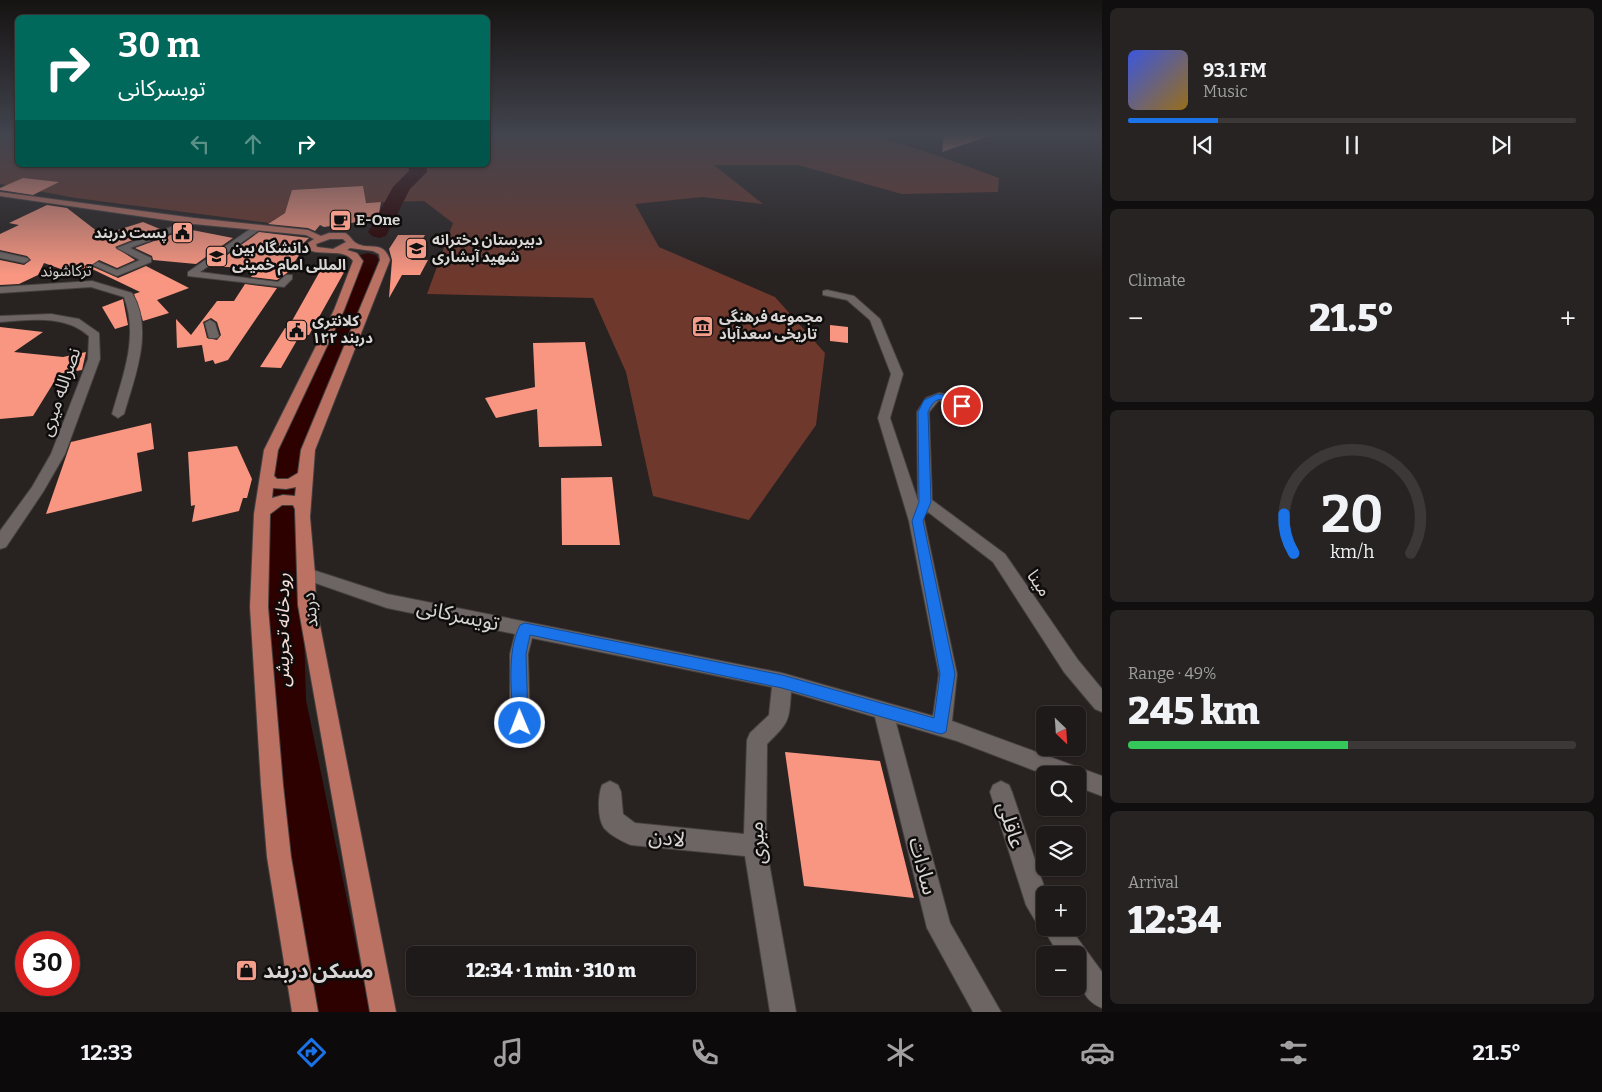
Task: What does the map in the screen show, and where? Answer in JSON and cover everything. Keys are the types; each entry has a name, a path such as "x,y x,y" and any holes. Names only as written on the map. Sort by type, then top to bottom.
{"main road":[{"path":"0,194 194,221 308,233 318,238 345,236 351,240 344,247 315,250 311,245 318,238"},
{"path":"305,1012 279,857 272,785 259,607 262,514 271,450 338,310 358,262 354,255 344,247"},
{"name":"دربند","path":"344,247 376,249 383,253 385,260 308,450 302,509 307,574 307,605 383,1012"},
{"path":"267,477 272,483 283,485 297,482 305,474"},
{"path":"262,514 269,505 282,500 298,502 302,509"}],"street":[{"path":"98,264 116,273 148,260 122,248 194,221"},
{"path":"256,228 191,274 280,285 289,277"},
{"path":"0,255 24,260"},
{"name":"ترکاشوند","path":"0,290 92,284 128,295 134,305 137,339 118,414"},
{"path":"827,293 850,298 875,319 897,374 884,418 917,521 948,674 941,727"},
{"name":"نصرالله میری","path":"0,319 66,318 85,325 95,335 94,359 58,454 38,489 0,543"},
{"path":"210,323 214,336"},
{"path":"917,521 925,502 923,412 928,402 937,397 950,398 962,406"},
{"name":"مینا","path":"925,502 999,558 1071,666 1102,703"},
{"name":"تویسرکانی","path":"307,574 387,600 782,682 941,727 1048,766"},
{"path":"520,723 519,654 525,629"},
{"name":"میری","path":"782,682 779,718 757,740 755,846 783,1012"},
{"name":"سادات","path":"883,710 939,928 988,1012"},
{"path":"1086,780 1102,786"},
{"name":"لادن","path":"610,792 612,820 631,834 755,846"},
{"name":"عاقلی","path":"1001,792 1036,900"},
{"path":"1086,971 1102,995"}],"shaded area":[{"name":"مجموعه فرهنگی تاریخی سعدآباد","path":"0,181 734,181 763,204 702,197 635,204 659,247 775,297 825,353 816,425 749,520 653,496 626,372 593,298 427,294 453,223 424,201 348,203 288,211 269,223 76,198 0,184"},
{"name":"مجموعه فرهنگی تاریخی سعدآباد","path":"856,181 999,181 998,192 902,194"}],"building":[{"path":"16,181 59,182 33,195 0,190 0,188"},
{"path":"363,186 366,203 381,202 378,219 324,227 320,225 315,231 308,228 268,224 285,213 292,190"},
{"path":"47,205 67,208 102,235 143,222 160,229 115,247 135,260 117,268 99,260 91,266 118,278 146,266 189,288 157,300 169,313 143,321 134,294 140,292 90,268 75,274 44,263 38,275 19,284 0,285 0,260 24,265 31,260 27,256 0,250 0,234 19,225 9,223"},
{"path":"187,229 233,238 196,264 153,260 152,256 135,248"},
{"path":"259,232 309,238 294,252 300,254 287,273 277,280 251,277 255,271 243,268 212,266"},
{"path":"398,235 425,235 411,260 428,260 420,275 402,275 389,298 392,260 389,249"},
{"path":"324,264 347,267 309,335 300,335 281,368 260,367 285,328 288,328"},
{"path":"245,284 277,288 228,360 215,364 213,360 205,362 202,345 177,348 176,319 191,335 217,301 234,301","holes":["211,318 217,322 221,335 217,340 207,338 203,322"]},
{"path":"123,299 128,325 115,329 102,307"},
{"path":"830,325 848,327 848,343 830,341"},
{"path":"0,327 43,332 14,352 63,357 86,352 82,370 59,374 33,416 0,419"},
{"path":"585,342 602,446 539,447 537,409 496,418 485,398 535,387 533,343"},
{"path":"151,423 154,449 137,453 142,491 46,514 71,442"},
{"path":"237,446 252,479 247,498 243,498 239,511 192,522 195,505 191,506 188,452"},
{"path":"612,477 620,545 562,545 561,478"},
{"path":"785,752 880,761 914,898 804,886"}],"waterway":[{"name":"رودخانه تجریش","path":"379,232 402,187 408,181"},
{"name":"رودخانه تجریش","path":"338,1012 282,700 282,501 287,464 368,260"}],"place":[{"name":"E-One","path":"340,220"},
{"name":"پست دربند","path":"183,233"},
{"name":"دبیرستان دخترانه شهید آبشاری","path":"416,249"},
{"name":"دانشگاه بین المللی امام خمینی","path":"216,257"},
{"name":"مجموعه فرهنگی تاریخی سعدآباد","path":"703,326"},
{"name":"کلانتری ۱۲۲ دربند","path":"296,330"},
{"name":"مسکن دربند","path":"247,971"}],"route":[{"path":"520,723 519,654 525,629 782,682 941,727 948,674 917,521 925,502 923,412 928,402 937,397 950,398 962,406"}]}
